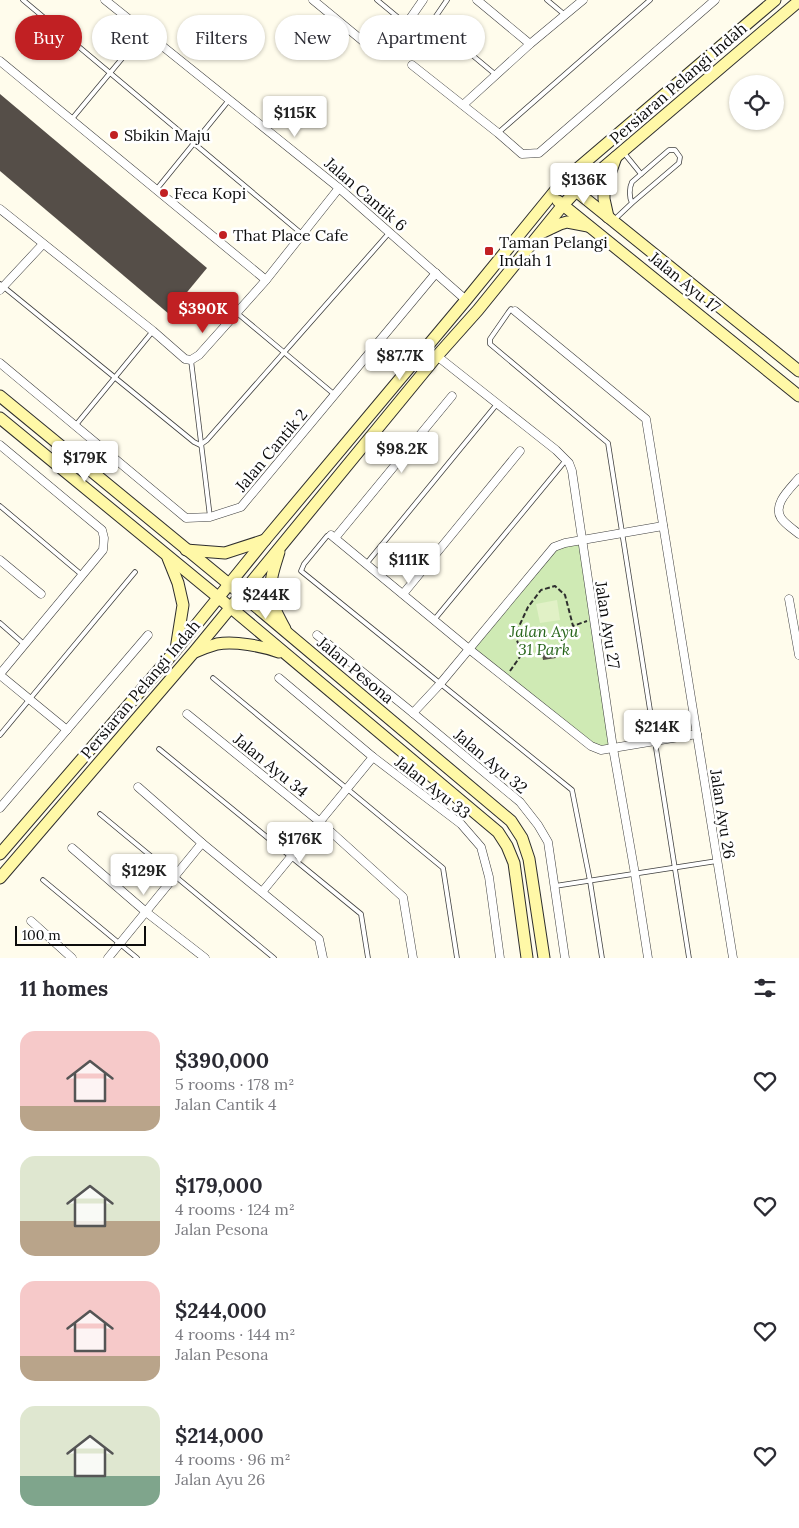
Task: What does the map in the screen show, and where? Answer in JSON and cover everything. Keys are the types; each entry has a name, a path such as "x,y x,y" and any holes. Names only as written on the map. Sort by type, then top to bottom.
{"main road":[{"name":"Persiaran Pelangi Indah","path":"0,854 175,651 563,180 775,0"},
{"name":"Persiaran Pelangi Indah","path":"0,878 194,652 563,205 576,191 799,1"},
{"path":"611,219 604,199 604,191 620,154"},
{"name":"Jalan Ayu 17","path":"563,180 799,371"},
{"name":"Jalan Ayu 17","path":"551,195 799,396"},
{"path":"540,233 567,222 590,226"},
{"path":"466,300 476,305 484,302"},
{"name":"Jalan Pesona","path":"0,396 241,594 510,821 522,838 529,859 544,958"},
{"name":"Jalan Pesona","path":"0,418 230,607 498,832 507,846 514,863 527,958"},
{"path":"186,550 225,553 265,540"},
{"path":"280,548 273,573 270,595 276,612 288,635"},
{"path":"168,556 178,583 183,605 175,651"},
{"path":"194,652 218,644 244,644 265,647 286,654"}],"street":[{"name":"Jalan Cantik 6","path":"105,0 123,15"},
{"path":"313,0 359,38"},
{"path":"412,15 423,0"},
{"path":"477,0 530,44"},
{"path":"463,105 530,44 583,0"},
{"path":"412,65 522,154 539,154 715,0"},
{"name":"Jalan Cantik 6","path":"167,50 339,188 466,300"},
{"path":"0,61 266,280"},
{"path":"0,209 153,331 185,359 191,360 199,355 266,280 339,188"},
{"path":"1,287 42,244"},
{"name":"Jalan Cantik 2","path":"0,363 186,518 210,517 241,507 436,273"},
{"name":"Jalan Ayu 26","path":"515,311 646,419 733,958"},
{"name":"Jalan Ayu 27","path":"437,356 556,450 569,463 572,471 613,748 648,958"},
{"path":"452,396 333,537 591,746 601,750 697,734"},
{"path":"0,445 102,530 104,538 103,550 0,674 67,730"},
{"path":"403,594 520,451"},
{"path":"799,478 779,506 779,513 782,519 799,534"},
{"path":"413,713 440,684 554,547 565,543 663,526"},
{"path":"0,560 41,594"},
{"path":"790,599 799,655"},
{"path":"0,808 148,635"},
{"name":"Jalan Ayu 32","path":"317,636 520,802 538,825 548,842 565,958"},
{"name":"Jalan Ayu 33","path":"279,678 373,758 461,824 481,847 489,877 500,958"},
{"name":"Jalan Ayu 34","path":"186,714 320,822 403,897 413,958"},
{"path":"262,892 373,758"},
{"path":"138,786 202,843 319,939 323,958"},
{"path":"108,958 202,843"},
{"path":"72,848 146,912 204,958"},
{"path":"31,921 72,958"}],"lane":[{"path":"23,0 302,234"},
{"path":"377,0 395,15"},
{"path":"447,0 434,19 435,24 496,75"},
{"path":"547,0 565,15"},
{"path":"498,133 650,0"},
{"path":"71,120 121,60"},
{"path":"156,190 229,100"},
{"path":"611,219 632,203 679,163 680,157 676,150 669,150 632,182 630,186 630,199 632,203"},
{"path":"620,154 641,174"},
{"path":"1,287 194,442 200,444 207,440 389,233"},
{"path":"515,311 511,310 508,313 490,339 490,344 608,443 689,958"},
{"path":"237,313 335,395"},
{"path":"75,426 153,331"},
{"path":"191,360 210,517"},
{"path":"366,564 498,404"},
{"path":"434,620 566,460"},
{"path":"0,506 82,575"},
{"path":"333,537 327,536 304,564 301,571 572,790 590,881 602,958"},
{"path":"0,735 135,572"},
{"path":"0,623 25,645"},
{"path":"213,678 443,868 458,958"},
{"path":"159,749 361,914 368,958"},
{"path":"100,814 274,958"},
{"path":"555,886 717,861"},
{"path":"43,880 137,958"}],"path":[{"path":"514,666 522,654 515,635 528,606 541,590 555,586 565,595 573,626 594,619"}],"green space":[{"name":"Jalan Ayu 31 Park","path":"579,545 609,746 602,747 593,743 474,648 554,551 565,546"},
{"path":"557,600 560,620 540,623 536,604"}],"building":[{"path":"0,94 207,268 169,314 0,171"},
{"path":"555,646 556,658 543,660 541,648"}],"place":[{"name":"Sbikin Maju","path":"114,135"},
{"name":"Feca Kopi","path":"164,193"},
{"name":"That Place Cafe","path":"223,235"},
{"name":"Taman Pelangi Indah 1","path":"489,251"}]}
